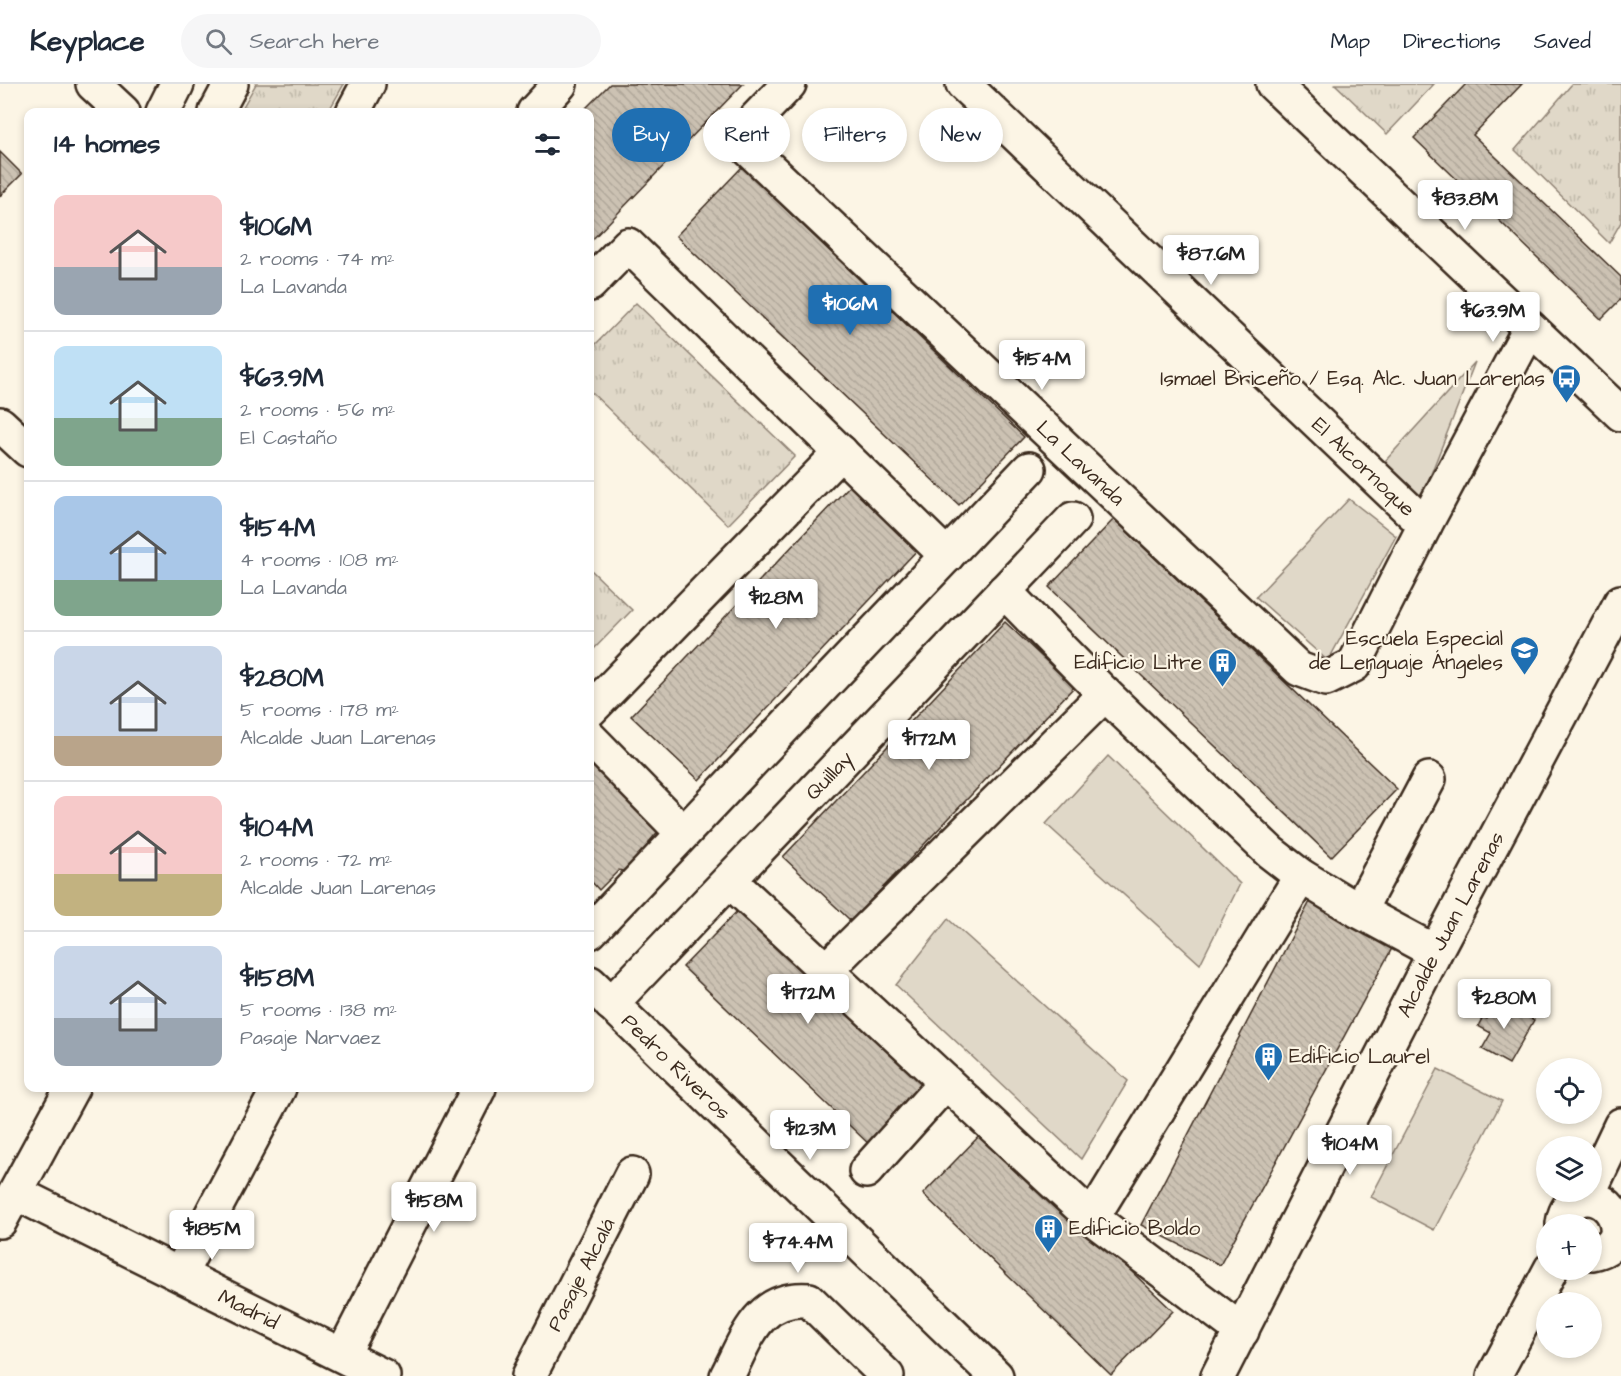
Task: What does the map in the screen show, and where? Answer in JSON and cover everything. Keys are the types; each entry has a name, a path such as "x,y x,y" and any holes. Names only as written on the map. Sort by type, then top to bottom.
{"street":[{"path":"93,84 119,108"},
{"path":"165,108 177,84"},
{"path":"218,108 231,84"},
{"path":"355,108 368,84"},
{"path":"538,108 560,84"},
{"name":"La Lavanda","path":"789,84 737,138 1299,669 1326,679 1354,665 1425,525"},
{"name":"El Alcornoque","path":"963,84 1425,525"},
{"path":"1273,84 1621,414"},
{"path":"594,280 628,245 947,556"},
{"path":"1425,525 1530,328"},
{"path":"0,424 24,446"},
{"path":"594,706 840,452"},
{"path":"594,928 1029,469"},
{"name":"Quillay","path":"601,994 730,881 1073,519"},
{"path":"1004,591 1105,694 1270,852 1301,876 1359,911 1435,952"},
{"name":"Alcalde Juan Larenas","path":"1218,1376 1435,952 1621,602"},
{"path":"827,969 1105,694"},
{"path":"594,742 683,833"},
{"path":"1359,911 1429,779"},
{"path":"1092,1218 1301,876"},
{"path":"730,881 1092,1218 1242,1331"},
{"name":"Pedro Riveros","path":"601,994 996,1376"},
{"path":"866,1172 946,1082"},
{"path":"0,1221 70,1092"},
{"path":"180,1274 277,1092"},
{"path":"343,1354 477,1092"},
{"path":"1602,1165 1621,1125"},
{"name":"Pasaje Alcalá","path":"529,1376 632,1174"},
{"name":"Madrid","path":"16,1193 343,1354 383,1376"},
{"path":"1602,1200 1612,1207 1618,1224 1614,1241 1602,1250"},
{"path":"1566,1214 1576,1202"},
{"path":"1494,1376 1545,1280"},
{"path":"727,1376 755,1323 777,1302 792,1299 809,1300 887,1376"}],"green space":[{"path":"256,84 344,84 330,108 242,108"},
{"path":"1335,84 1434,84 1387,134"},
{"path":"1572,84 1621,84 1621,222 1609,243 1515,150"},
{"path":"636,303 795,456 728,525 594,395 594,346"},
{"path":"1475,362 1418,507 1377,470"},
{"path":"1349,499 1396,536 1328,661 1256,597"},
{"path":"594,573 632,610 594,649"},
{"path":"1108,756 1240,884 1200,964 1046,824"},
{"path":"948,919 1128,1081 1081,1159 896,985"},
{"path":"1438,1069 1502,1101 1434,1230 1371,1197"}],"building":[{"path":"610,84 743,84 720,108 703,108 703,125 691,138 691,108 612,108 612,162 667,162 594,238 594,108 586,108"},
{"path":"1466,84 1522,84 1473,135 1621,277 1621,299 1601,319 1414,138"},
{"path":"0,152 22,174 0,196"},
{"path":"742,167 1024,437 959,505 676,236"},
{"path":"854,481 922,545 699,780 631,716"},
{"name":"Edificio Litre","path":"1114,519 1397,789 1331,857 1049,587"},
{"path":"1005,622 1074,687 851,921 783,857"},
{"path":"594,751 667,821 649,842 655,848 626,872 619,870 599,890 594,884"},
{"name":"Edificio Laurel","path":"1314,894 1397,939 1220,1265 1141,1225"},
{"path":"745,903 934,1083 872,1147 683,967"},
{"path":"1493,996 1534,1020 1509,1064 1482,1049 1491,1033 1478,1026 1483,1017 1487,1019 1491,1012 1485,1009"},
{"name":"Edificio Boldo","path":"984,1131 1173,1311 1111,1375 923,1194"}],"place":[{"name":"Ismael Briceño / Esq. Alc. Juan Larenas","path":"1566,404"},
{"name":"Escuela Especial de Lenguaje Ángeles","path":"1524,676"},
{"name":"Edificio Litre","path":"1223,688"},
{"name":"Edificio Laurel","path":"1268,1082"},
{"name":"Edificio Boldo","path":"1048,1254"}]}
